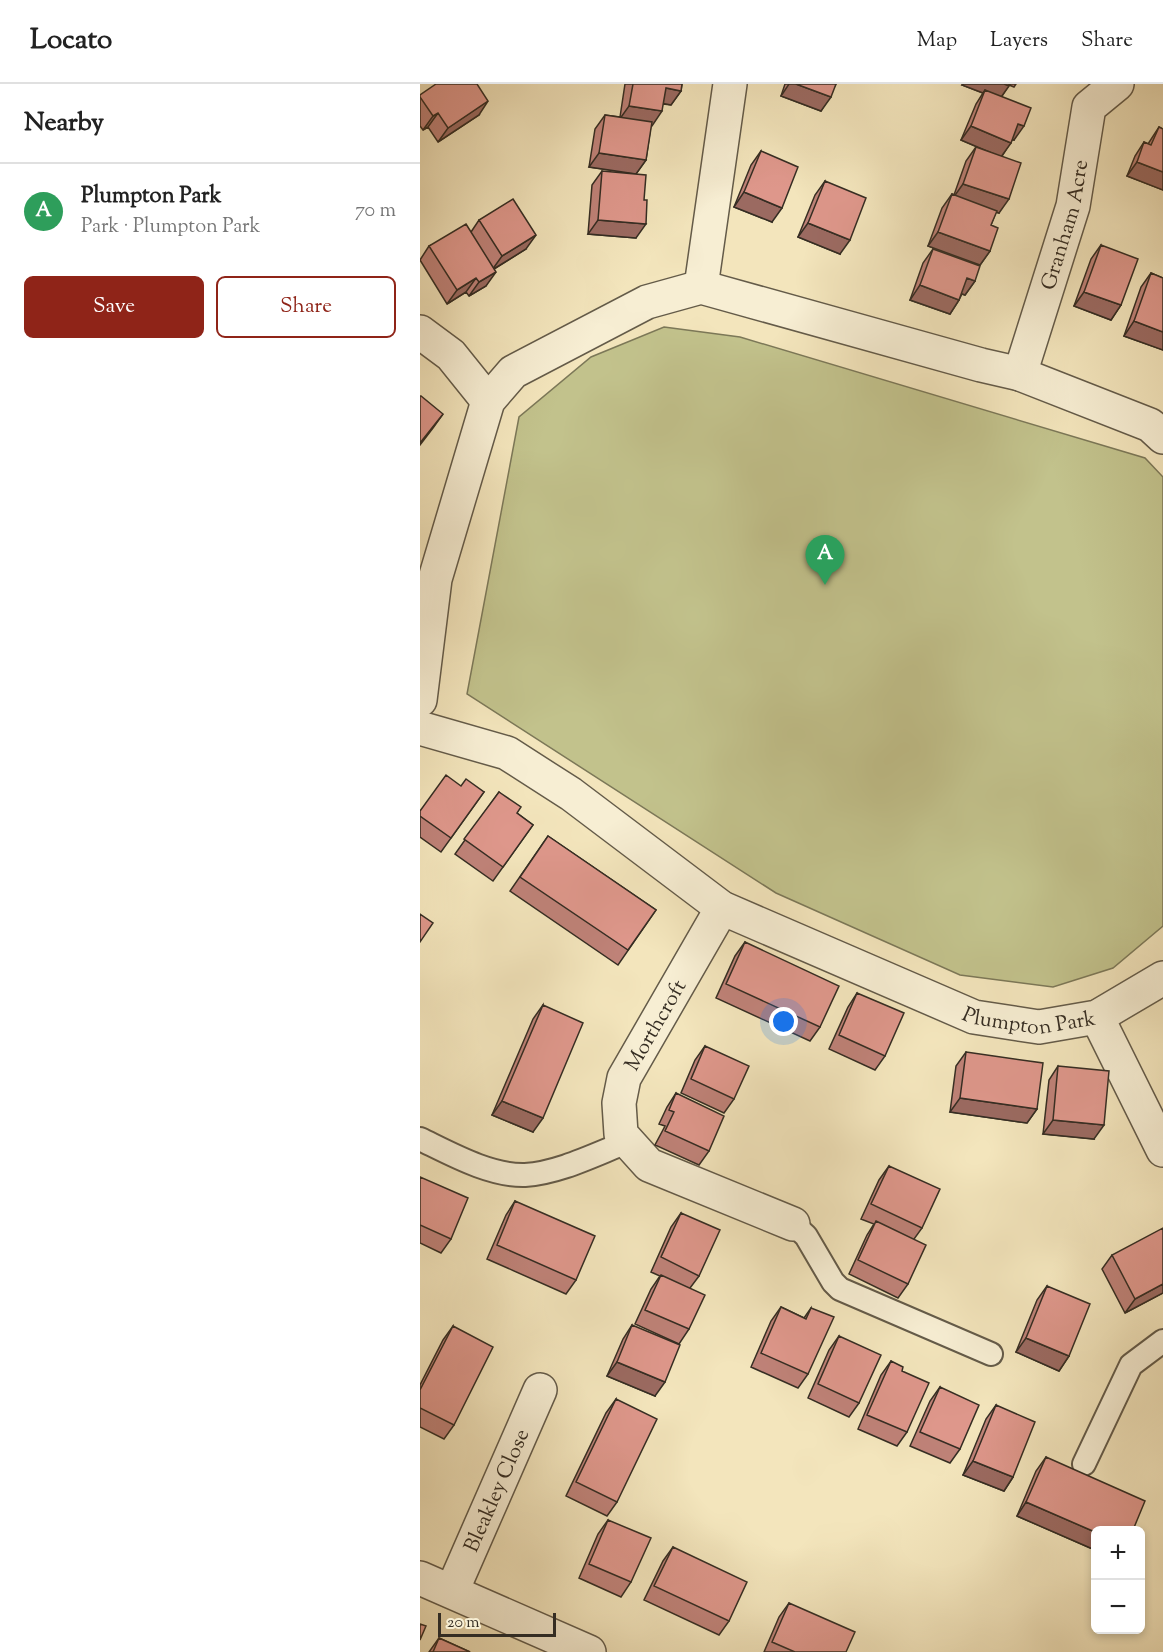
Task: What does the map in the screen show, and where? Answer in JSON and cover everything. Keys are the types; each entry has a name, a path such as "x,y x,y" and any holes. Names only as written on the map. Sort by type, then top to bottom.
{"street":[{"path":"701,286 730,84"},
{"name":"Granham Acre","path":"1020,374 1073,206 1089,107 1117,84"},
{"path":"420,700 435,579 488,401 513,372 647,302 701,286 1020,374 1150,425 1163,436"},
{"path":"420,332 451,356 488,401"},
{"name":"Plumpton Park","path":"420,728 507,753 571,794 722,908 974,1017 1039,1027 1098,1017 1163,978"},
{"name":"Morthcroft","path":"627,1142 621,1134 620,1103 624,1078 722,908"},
{"path":"1098,1017 1163,1150"},
{"path":"627,1142 649,1165 793,1224"},
{"name":"Bleakley Close","path":"452,1591 540,1390"},
{"path":"420,1578 589,1652"}],"lane":[{"path":"420,1139 486,1167 525,1175 569,1164 627,1142"},
{"path":"793,1224 806,1236 832,1282 840,1289 990,1354"},
{"path":"1084,1464 1131,1365 1163,1341"}],"green space":[{"path":"664,327 740,337 1145,458 1163,477 1163,926 1113,968 1053,987 960,975 776,893 467,694 519,417 591,357"}],"building":[{"path":"436,84 477,84 488,101 448,128 438,113 433,116 420,97"},
{"path":"633,84 682,84 681,91 666,88 662,111 629,106"},
{"path":"796,84 836,84 831,97"},
{"path":"985,90 1031,108 1024,126 1018,124 1011,143 971,126"},
{"path":"605,115 652,122 646,160 599,153"},
{"path":"1159,127 1163,129 1163,172 1137,162 1144,142 1151,145"},
{"path":"976,147 1021,163 1009,199 963,184"},
{"path":"761,151 798,167 782,208 744,192"},
{"path":"602,171 646,175 644,200 647,200 646,224 598,220"},
{"path":"825,181 866,198 850,240 808,223"},
{"path":"952,194 997,211 991,225 998,228 990,251 938,232"},
{"path":"513,199 536,235 502,256 479,220"},
{"path":"466,224 496,272 479,282 476,278 457,290 429,246"},
{"path":"1101,245 1138,259 1121,305 1084,292"},
{"path":"933,249 980,266 975,281 967,278 959,300 920,285"},
{"path":"1151,273 1163,278 1163,332 1134,321"},
{"path":"420,396 443,414 420,443"},
{"path":"446,775 461,786 466,779 484,792 451,838 420,816 420,811"},
{"path":"499,792 521,807 517,813 533,825 503,867 464,839"},
{"path":"548,836 656,910 628,950 520,877"},
{"path":"420,914 433,923 420,942"},
{"path":"745,942 839,986 820,1027 726,984"},
{"path":"857,993 904,1013 885,1056 839,1035"},
{"path":"543,1005 583,1023 543,1118 502,1101"},
{"path":"705,1046 749,1066 734,1099 691,1079"},
{"path":"966,1052 1043,1063 1037,1109 960,1098"},
{"path":"1058,1066 1109,1071 1104,1125 1053,1120"},
{"path":"676,1093 724,1116 709,1151 665,1131 674,1112 669,1110"},
{"path":"889,1166 940,1189 922,1228 871,1204"},
{"path":"420,1177 468,1198 451,1239 420,1225"},
{"path":"515,1201 595,1236 576,1280 497,1245"},
{"path":"681,1213 720,1230 699,1276 661,1257"},
{"path":"876,1221 926,1245 908,1284 858,1260"},
{"path":"1163,1228 1163,1284 1135,1299 1112,1255"},
{"path":"661,1275 705,1295 689,1329 645,1310"},
{"path":"1047,1286 1090,1304 1069,1356 1026,1338"},
{"path":"781,1307 806,1319 811,1308 834,1317 808,1374 761,1353"},
{"path":"632,1325 680,1345 665,1382 617,1362"},
{"path":"453,1326 493,1347 454,1425 420,1408 420,1390"},
{"path":"839,1336 881,1355 859,1403 818,1384"},
{"path":"891,1361 903,1367 902,1371 929,1383 907,1432 867,1415"},
{"path":"940,1387 979,1405 960,1449 920,1432"},
{"path":"616,1399 657,1419 617,1502 576,1482"},
{"path":"996,1405 1035,1422 1013,1477 973,1461"},
{"path":"1046,1457 1145,1501 1135,1526 1091,1526 1091,1530 1026,1502"},
{"path":"608,1520 651,1538 631,1582 589,1564"},
{"path":"673,1547 747,1582 729,1621 654,1586"},
{"path":"789,1603 855,1632 846,1652 795,1652 772,1642"},
{"path":"420,1624 426,1626 420,1640"},
{"path":"439,1638 470,1652 433,1652"}],"place":[{"name":"Plumpton Park","path":"825,585"}]}
